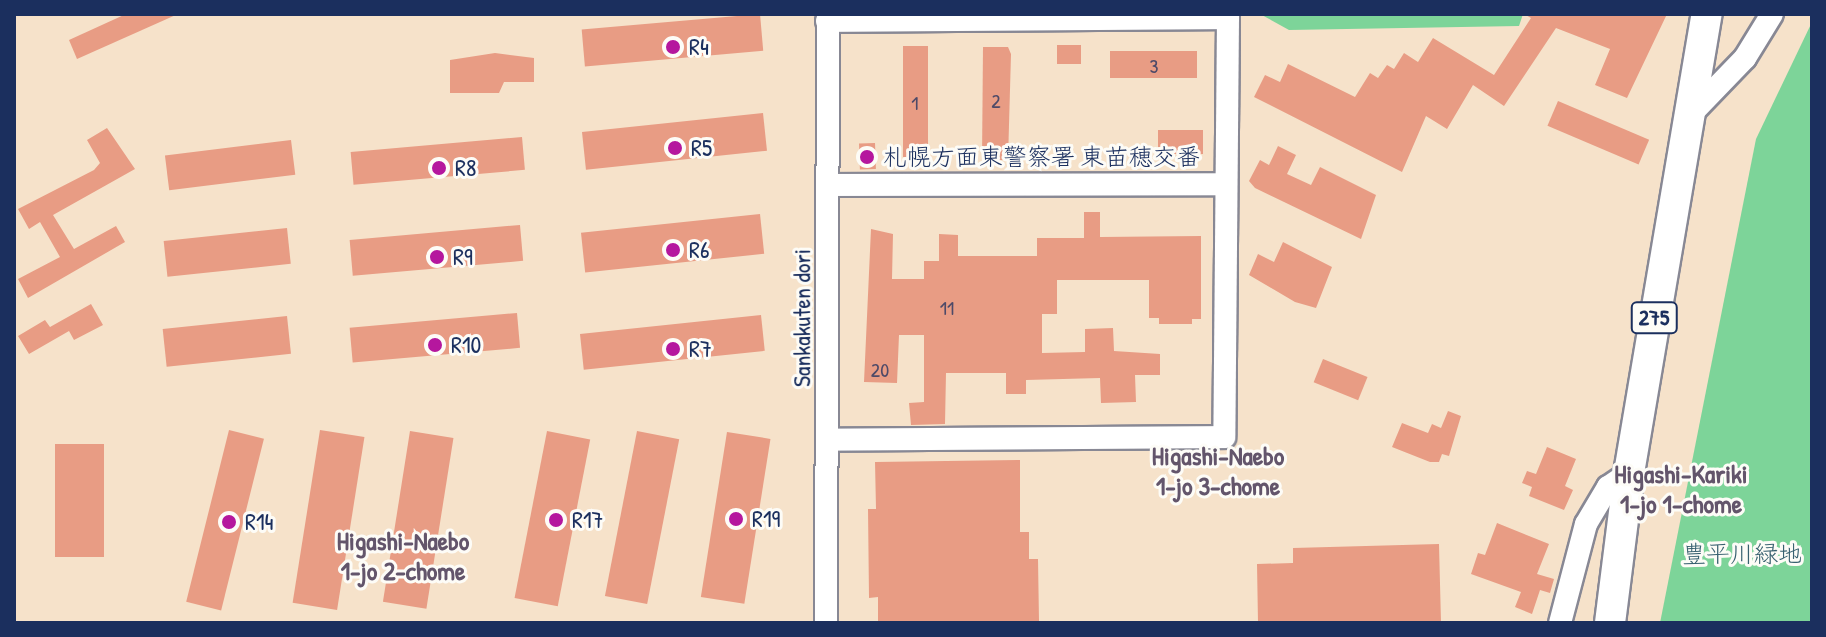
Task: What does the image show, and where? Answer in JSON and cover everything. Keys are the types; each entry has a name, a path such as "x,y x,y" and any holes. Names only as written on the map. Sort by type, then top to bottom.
{"highway":[{"name":"275","path":"1610,623 1629,473 1687,117 1707,14"}],"street":[{"path":"1687,117 1745,58 1772,14"},
{"path":"828,17 1228,18 1224,437 828,440"},
{"name":"Sankakuten dori","path":"826,623 829,185 824,156 828,17"},
{"path":"829,185 1225,184"},
{"path":"1560,623 1586,524 1608,487 1629,473"}],"green space":[{"path":"1260,14 1523,14 1519,26 1289,30"},
{"name":"豊平川緑地","path":"1812,22 1812,623 1660,623 1756,139"}],"building":[{"path":"126,14 178,14 77,59 69,40"},
{"name":"R4","path":"760,14 763,51 585,66 582,30"},
{"path":"1524,14 1667,14 1627,98 1595,85 1610,49 1556,28 1504,106 1473,85 1447,129 1426,116 1402,172 1254,97 1265,75 1280,82 1288,64 1355,97 1370,73 1378,78 1387,65 1394,69 1404,53 1418,62 1433,38 1494,75 1531,18"},
{"path":"1057,45 1081,45 1081,64 1057,64"},
{"path":"903,46 928,46 928,157 903,157"},
{"path":"983,47 1008,47 1011,54 1008,160 982,160"},
{"path":"1110,51 1197,51 1197,78 1110,78"},
{"path":"495,53 534,58 534,82 504,82 499,93 450,93 450,60"},
{"path":"1558,101 1649,140 1639,165 1547,126"},
{"name":"R5","path":"763,113 767,151 586,170 582,132"},
{"path":"107,128 135,169 53,215 74,249 116,226 125,242 28,298 18,279 60,257 40,222 29,229 18,209 94,170 100,163 87,140"},
{"path":"1158,130 1203,130 1203,154 1158,154"},
{"name":"R8","path":"522,137 525,170 354,185 351,152"},
{"path":"291,140 295,175 169,190 165,155"},
{"path":"875,143 876,169 860,170 859,144"},
{"path":"1278,146 1296,155 1287,174 1311,185 1320,167 1376,195 1361,239 1255,188 1249,181 1260,160 1269,165"},
{"path":"1084,212 1100,212 1100,237 1201,236 1201,319 1192,319 1192,324 1159,324 1159,318 1149,318 1149,280 1057,280 1057,314 1042,314 1042,353 1085,352 1085,329 1113,328 1114,351 1160,354 1160,375 1135,375 1136,402 1101,403 1100,378 1026,380 1026,394 1006,394 1006,373 946,373 945,424 911,425 909,403 924,402 924,335 899,335 897,383 864,382 871,229 893,234 892,279 924,279 924,261 939,261 939,234 958,235 958,256 1037,256 1037,238 1084,238"},
{"name":"R6","path":"760,214 764,254 585,273 581,233"},
{"name":"R9","path":"520,225 523,261 353,276 350,240"},
{"path":"287,228 291,264 167,277 164,241"},
{"path":"1283,242 1332,267 1316,308 1295,302 1249,275 1258,254 1274,262"},
{"path":"91,304 103,325 74,340 69,331 29,354 18,336 45,320 50,327"},
{"name":"R10","path":"517,313 520,348 353,363 350,328"},
{"name":"R7","path":"761,315 765,351 584,370 580,334"},
{"path":"287,316 291,354 167,367 163,329"},
{"path":"1323,359 1368,377 1358,400 1314,382"},
{"path":"1448,411 1461,416 1449,456 1442,454 1439,462 1430,462 1392,447 1402,423 1428,433 1432,424 1441,428"},
{"name":"R14","path":"229,430 264,439 221,610 186,602"},
{"path":"320,430 364,437 337,610 293,603"},
{"path":"410,431 453,438 426,609 383,602"},
{"path":"547,431 590,439 558,606 515,598"},
{"path":"637,431 679,439 647,604 605,596"},
{"path":"727,432 770,439 744,604 701,597"},
{"path":"55,444 104,444 104,557 55,557"},
{"path":"1547,447 1576,459 1565,486 1573,490 1564,510 1529,496 1532,487 1522,483 1527,471 1536,474"},
{"path":"1020,460 1020,532 1029,532 1029,559 1038,559 1039,621 878,623 878,597 869,598 868,509 876,509 875,462"},
{"path":"1497,523 1549,544 1537,574 1554,579 1550,593 1540,590 1532,614 1515,607 1521,592 1471,574 1478,553 1485,555"},
{"path":"1439,544 1441,623 1258,623 1257,564 1293,563 1293,548"}],"place":[{"name":"R4","path":"673,47"},
{"name":"R5","path":"675,148"},
{"name":"札幌方面東警察署 東苗穂交番","path":"867,157"},
{"name":"R8","path":"439,168"},
{"name":"R6","path":"673,250"},
{"name":"R9","path":"437,257"},
{"name":"R10","path":"435,345"},
{"name":"R7","path":"673,349"},
{"name":"R19","path":"736,519"},
{"name":"R17","path":"556,520"},
{"name":"R14","path":"229,522"}],"district":[{"name":"Higashi-Naebo 1-jo 3-chome","path":"1218,471"},
{"name":"Higashi-Kariki 1-jo 1-chome","path":"1681,489"},
{"name":"Higashi-Naebo 1-jo 2-chome","path":"403,556"}]}
